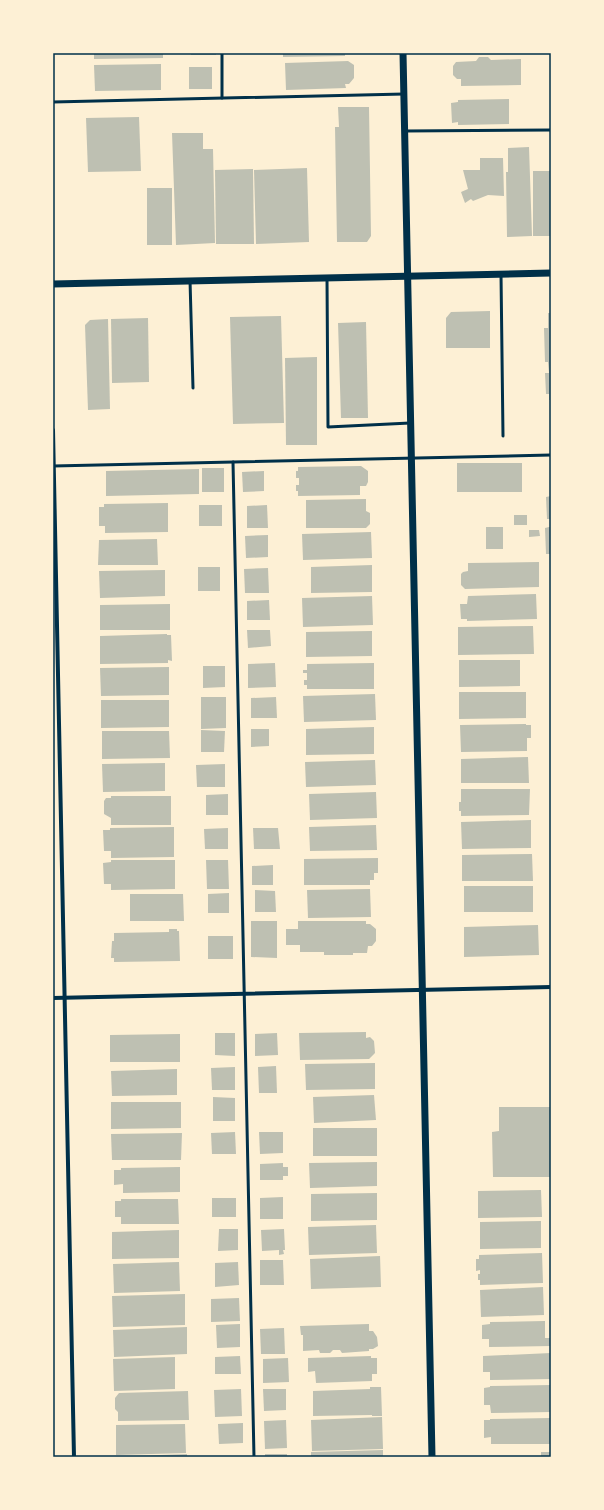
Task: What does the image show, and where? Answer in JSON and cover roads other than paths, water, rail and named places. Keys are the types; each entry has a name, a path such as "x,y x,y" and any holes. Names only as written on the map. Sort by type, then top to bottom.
{"street":[{"path":"403,53 432,1457"},
{"path":"53,284 551,273"},
{"path":"53,430 74,1457"},
{"path":"53,998 551,987"}],"lane":[{"path":"222,53 222,98"},
{"path":"53,102 404,94"},
{"path":"404,131 551,130"},
{"path":"501,274 503,436"},
{"path":"327,278 328,427 410,423"},
{"path":"190,280 193,388"},
{"path":"53,466 551,455"},
{"path":"233,462 254,1457"}]}
